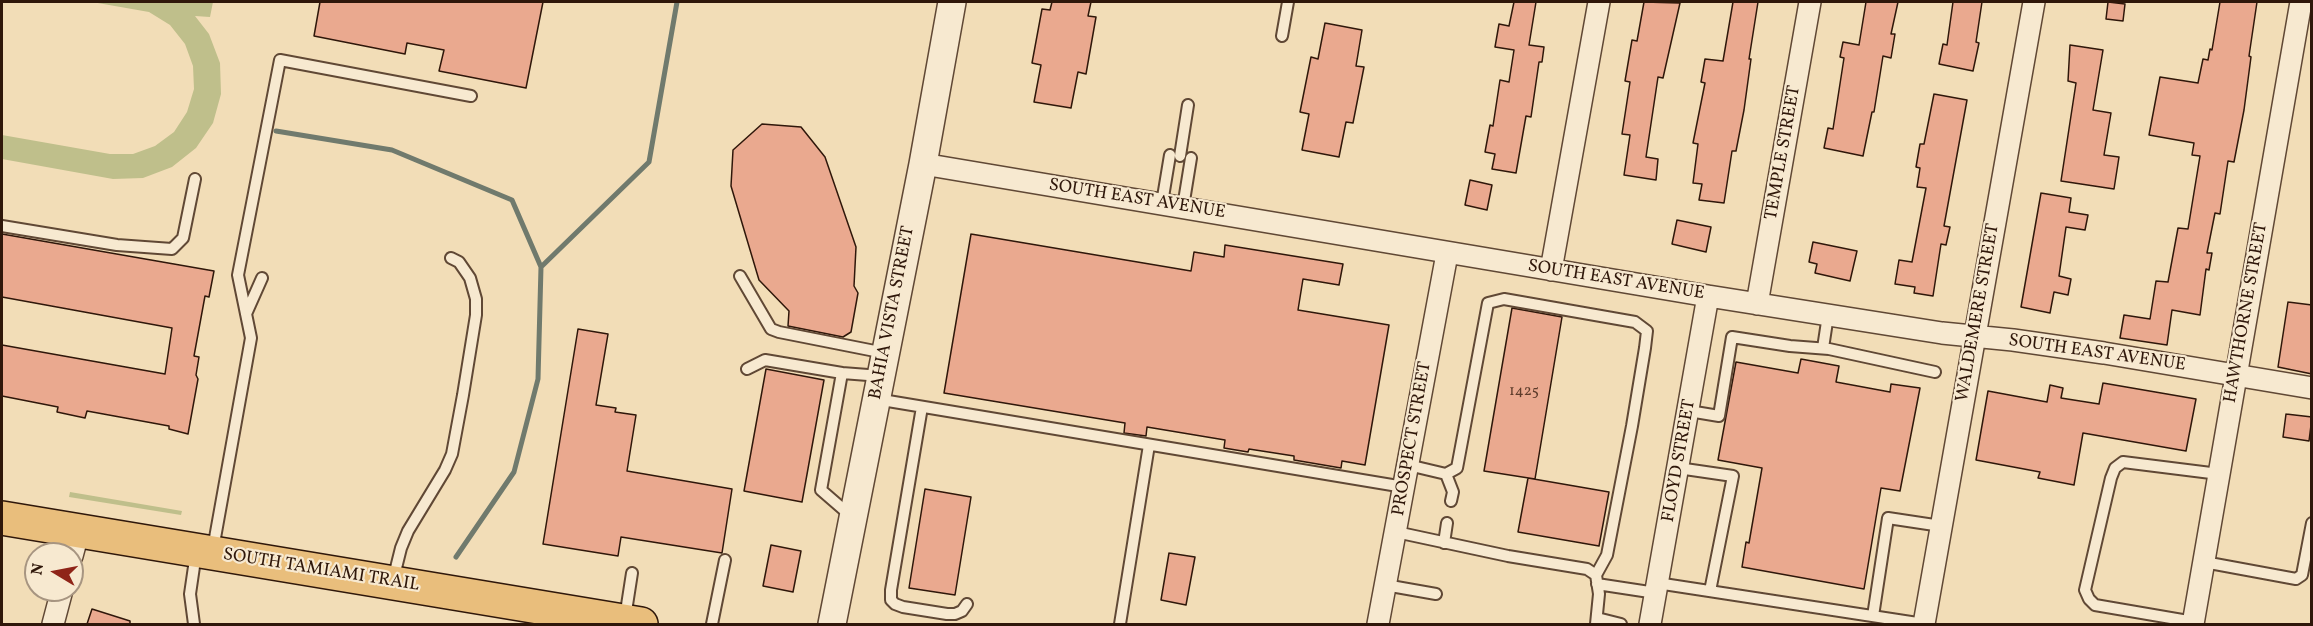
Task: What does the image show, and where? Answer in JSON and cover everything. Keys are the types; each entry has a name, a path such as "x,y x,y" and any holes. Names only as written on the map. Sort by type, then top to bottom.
{"main road":[{"name":"SOUTH TAMIAMI TRAIL","path":"2,518 73,542"},
{"name":"SOUTH TAMIAMI TRAIL","path":"84,544 204,551 492,600 570,619 632,623"}],"street":[{"name":"BAHIA VISTA STREET","path":"832,624 923,164 952,2"},
{"path":"1551,270 1599,2"},
{"name":"TEMPLE STREET","path":"1757,304 1810,2"},
{"name":"WALDEMERE STREET","path":"1924,624 2034,2"},
{"name":"HAWTHORNE STREET","path":"2193,623 2301,2"},
{"name":"SOUTH EAST AVENUE","path":"923,164 1162,203 1447,254 1757,304 1974,337 2104,353 2312,388"},
{"name":"PROSPECT STREET","path":"1378,624 1447,254"},
{"name":"FLOYD STREET","path":"1650,624 1708,296"},
{"path":"53,624 59,602"}],"lane":[{"path":"1282,36 1288,2"},
{"path":"194,624 190,594 204,551 251,338 238,275 280,60 471,96"},
{"path":"1162,203 1180,156 1188,105"},
{"path":"1180,156 1183,207"},
{"path":"2,226 117,245 172,249 183,238 195,179"},
{"path":"402,584 401,548 408,531 445,470 452,454 476,315 476,299 470,278 459,262 452,258"},
{"path":"740,276 771,329 880,376 922,407 1404,487"},
{"path":"246,314 262,278"},
{"path":"1408,465 1446,474 1456,468 1488,303 1504,299 1635,322 1647,331 1645,348 1607,555 1597,580 1599,594 1596,621 1621,624"},
{"path":"1823,348 1828,315"},
{"path":"1689,411 1719,416 1732,336 1790,346 1823,348 1935,372"},
{"path":"747,369 765,360 842,373 880,376"},
{"path":"842,373 821,490 852,518"},
{"path":"922,407 891,600 903,607 955,614 962,611 967,604"},
{"path":"1120,624 1149,445"},
{"path":"2193,623 2096,605 2089,599 2085,590 2115,468 2123,462 2219,474"},
{"path":"1678,468 1733,476 1710,591"},
{"path":"1446,474 1453,492 1451,501"},
{"path":"1873,616 1888,518 1941,526"},
{"path":"1444,543 1447,523"},
{"path":"2204,562 2296,579 2302,575 2312,523"},
{"path":"1396,532 1444,543 1587,568 1597,580 1657,588 1710,591 1924,624"},
{"path":"712,624 725,560"},
{"path":"632,573 632,623"},
{"path":"1385,585 1436,594"}],"green space":[{"path":"92,2 213,2 210,17 195,16 209,34 220,63 221,94 213,123 196,148 172,167 143,178 113,179 2,159 2,135 110,154 133,154 155,146 174,132 187,112 194,89 193,66 185,44 170,25 149,12"},
{"path":"70,492 182,511 181,515 69,497"}],"building":[{"path":"320,2 543,2 526,88 439,71 444,50 407,43 405,54 314,36"},
{"path":"1052,2 1091,2 1088,16 1096,17 1086,74 1078,72 1071,108 1034,102 1041,65 1032,63 1042,9 1050,10"},
{"path":"1514,2 1536,2 1529,45 1544,47 1542,62 1539,62 1531,117 1526,116 1516,173 1492,169 1495,154 1485,152 1490,125 1493,126 1500,80 1509,82 1514,50 1495,47 1499,24 1509,26"},
{"path":"1644,2 1680,3 1663,78 1658,77 1646,157 1658,159 1656,180 1624,175 1630,135 1622,134 1630,82 1625,81 1632,40 1637,41"},
{"path":"1733,2 1758,2 1744,110 1736,151 1732,151 1724,203 1699,200 1702,184 1693,183 1698,144 1693,143 1705,83 1701,82 1705,59 1723,61"},
{"path":"1866,2 1898,2 1891,34 1895,34 1891,58 1883,56 1874,112 1872,112 1863,156 1824,148 1828,128 1833,129 1844,58 1840,57 1843,42 1859,45"},
{"path":"1953,2 1982,2 1976,42 1979,43 1973,71 1939,64 1943,44 1947,45"},
{"path":"2108,2 2125,4 2123,21 2106,19"},
{"path":"2220,2 2257,2 2244,110 2234,162 2228,161 2220,214 2215,213 2207,253 2212,253 2209,270 2206,269 2200,315 2172,310 2167,345 2120,338 2124,315 2150,319 2156,281 2168,282 2178,228 2188,229 2200,156 2192,155 2194,143 2149,135 2160,77 2198,83 2203,59 2208,60 2210,49 2212,50"},
{"path":"1325,23 1362,30 1356,66 1364,67 1353,123 1346,122 1339,157 1302,150 1309,114 1300,112 1311,57 1318,59"},
{"path":"2070,45 2103,50 2093,110 2111,113 2104,155 2119,157 2114,189 2061,181 2076,83 2068,81"},
{"path":"1934,94 1967,100 1944,226 1950,227 1946,245 1941,244 1933,296 1914,293 1915,287 1895,284 1899,260 1912,262 1926,188 1917,187 1920,168 1916,167 1920,144 1924,144"},
{"path":"762,124 801,127 825,157 856,247 854,286 858,293 851,332 843,337 788,326 789,311 759,280 731,186 733,150"},
{"path":"1470,180 1492,185 1487,210 1465,205"},
{"path":"2041,193 2071,198 2069,212 2088,215 2085,230 2066,227 2059,276 2071,279 2068,295 2054,292 2050,313 2021,307"},
{"path":"1677,220 1711,227 1706,252 1672,244"},
{"path":"2,234 214,271 209,297 205,296 194,356 199,357 196,375 198,379 188,434 169,429 169,426 87,411 85,418 57,412 58,407 2,396 2,345 165,374 172,328 2,297"},
{"path":"971,234 1191,271 1194,252 1224,257 1225,245 1343,264 1339,285 1303,279 1298,310 1389,325 1365,465 1342,461 1341,468 1294,460 1294,456 1249,449 1248,452 1224,448 1225,440 1147,427 1146,436 1124,433 1125,423 944,393"},
{"path":"1813,242 1857,251 1850,281 1815,273 1817,264 1809,262"},
{"path":"2288,302 2312,305 2312,374 2278,367"},
{"path":"1512,308 1562,317 1535,479 1484,471"},
{"path":"578,329 608,334 596,405 616,408 615,412 636,415 627,471 732,489 722,553 621,537 618,556 543,544"},
{"path":"1801,359 1839,366 1836,382 1890,392 1891,384 1920,388 1900,491 1881,488 1864,589 1742,567 1746,542 1749,543 1762,468 1718,460 1736,362 1798,373"},
{"path":"766,369 824,380 802,502 744,491"},
{"path":"2103,383 2196,399 2186,451 2083,433 2074,485 2038,478 2040,472 1976,460 1988,391 2047,402 2050,385 2063,388 2061,398 2099,404"},
{"path":"2286,414 2312,417 2309,441 2283,437"},
{"path":"1528,478 1609,492 1599,546 1518,532"},
{"path":"925,489 971,497 955,595 909,588"},
{"path":"771,545 801,551 793,592 763,586"},
{"path":"1169,553 1195,557 1186,605 1161,600"},
{"path":"92,609 130,621 130,624 87,624"}],"waterway":[{"path":"541,267 649,162 677,2"},
{"path":"276,131 392,150 512,200 541,267 538,379 514,472 456,557"}]}
